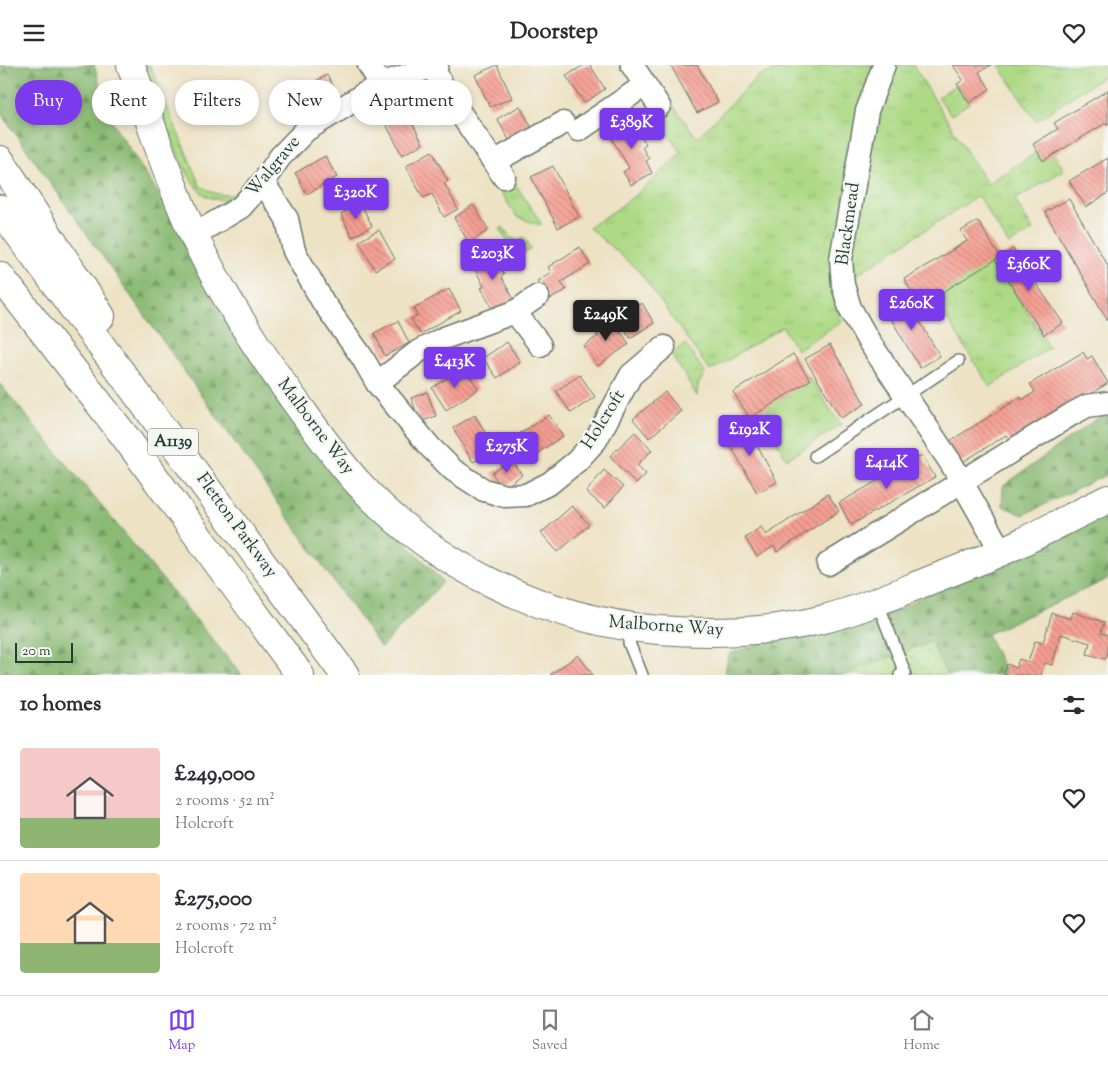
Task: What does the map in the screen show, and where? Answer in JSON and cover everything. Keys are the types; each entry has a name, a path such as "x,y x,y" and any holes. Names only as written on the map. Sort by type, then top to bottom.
{"main road":[{"name":"Malborne Way","path":"131,65 169,173 194,235 219,284 276,375 360,485 410,533 477,576 542,605 588,620 633,628 691,633 752,632 820,620 877,601 1002,551 1108,499"},
{"path":"0,160 234,524"},
{"name":"Fletton Parkway","path":"0,209 344,675"},
{"name":"Fletton Parkway","path":"0,276 126,438 300,675"},
{"path":"0,307 126,438"}],"street":[{"path":"368,65 378,80"},
{"path":"632,65 659,105"},
{"name":"Blackmead","path":"884,65 867,111 841,259 843,285 850,308 859,325 963,483 1002,551"},
{"name":"Walgrave","path":"393,80 435,66 445,91 499,170 571,126 645,85"},
{"name":"Walgrave","path":"194,235 241,207 263,182 280,157 306,130 351,102"},
{"name":"Holcroft","path":"263,182 287,219 294,251 318,294 377,383 429,446 453,470 484,490 505,496 526,495 550,483 577,461 596,441 631,375 664,347"},
{"path":"377,383 413,355 444,338 515,312 538,296"},
{"path":"515,312 540,345"},
{"path":"828,564 963,483 1072,414 1087,406 1108,403"}],"lane":[{"path":"815,456 958,361"},
{"path":"877,601 904,673 900,675"},
{"path":"633,628 629,643 642,675"}],"green space":[{"path":"0,65 94,65 99,80 92,80 92,125 114,125 196,252 310,439 443,582 381,648 0,112"},
{"path":"146,65 150,65 156,80 151,80"},
{"path":"791,65 913,65 987,184 1048,145 1064,170 1015,200 1033,230 1009,245 978,196 831,291 842,321 797,350 783,327 710,371 639,271 588,227 638,193 681,152 653,112 669,100 697,138 758,76"},
{"path":"999,65 1103,65 1108,73 1036,121"},
{"path":"957,84 969,103 951,115 938,97"},
{"path":"165,101 200,186 220,194 230,195 242,192 236,199 214,199 206,196 188,174 165,121"},
{"path":"510,176 541,223 540,225 517,217 496,185"},
{"path":"503,227 511,238 518,240 524,237 532,249 517,257 500,229"},
{"path":"994,259 1049,347 990,387 933,297"},
{"path":"685,344 705,373 698,385 697,396 671,353"},
{"path":"809,377 841,425 787,459 757,411"},
{"path":"0,384 242,675 0,675"},
{"path":"1102,415 1108,415 1108,474 1023,515 1002,506 1003,486"},
{"path":"1108,516 1108,579 987,634 1007,675 947,675 931,642 842,675 724,675 729,654 787,634 820,635 865,617 881,619 939,587"},
{"path":"931,642 947,675 842,675"}],"building":[{"path":"497,65 512,98 490,107 475,75"},
{"path":"584,65 590,65 605,89 584,103 566,76"},
{"path":"697,65 718,102 697,113 671,66"},
{"path":"953,65 991,65 979,72 990,89 969,103 957,84 963,80"},
{"path":"327,75 330,80 318,80"},
{"path":"1108,90 1108,125 1106,123 1043,161 1033,144 1058,129 1054,123"},
{"path":"520,106 534,132 512,145 497,119"},
{"path":"633,116 642,131 639,133 646,144 642,147 649,159 646,161 652,173 631,185 623,172 629,168 612,139 615,137 610,129"},
{"path":"387,125 413,125 423,144 402,155"},
{"path":"432,151 448,181 444,183 458,209 444,217 432,194 423,198 406,166"},
{"path":"325,156 337,177 307,194 295,173"},
{"path":"1108,158 1108,193 1086,207 1069,181"},
{"path":"553,166 579,217 558,228 531,177"},
{"path":"1069,199 1108,266 1108,321 1045,212"},
{"path":"361,204 372,226 352,237 341,214"},
{"path":"473,205 489,230 469,243 454,218"},
{"path":"978,221 1000,257 920,306 904,279 967,241 961,231"},
{"path":"379,230 395,259 375,270 359,241"},
{"path":"580,247 590,264 561,282 566,290 549,300 537,281 551,272 548,267"},
{"path":"1013,249 1063,323 1044,335 995,261"},
{"path":"491,250 504,274 501,277 515,301 495,312 481,288 484,286 471,262"},
{"path":"449,289 461,311 420,334 411,319 418,315 414,308"},
{"path":"904,295 940,356 920,368 884,307"},
{"path":"642,303 654,323 630,338 618,317"},
{"path":"603,319 610,328 616,324 629,344 598,366 584,346 598,336 592,327"},
{"path":"398,321 409,343 385,356 374,333"},
{"path":"507,342 520,362 497,378 483,358"},
{"path":"830,345 865,404 841,418 805,359"},
{"path":"1083,352 1087,359 1092,356 1108,383 1011,443 1006,435 958,465 945,444 1021,397 1022,400 1035,392 1030,384"},
{"path":"793,354 810,380 750,418 733,392"},
{"path":"464,367 478,389 446,410 432,388"},
{"path":"580,375 595,397 571,413 556,391"},
{"path":"427,392 436,416 420,422 411,398"},
{"path":"665,392 681,411 649,438 633,419"},
{"path":"475,415 495,450 473,462 453,428"},
{"path":"549,415 563,436 533,456 519,434"},
{"path":"743,420 777,482 757,493 723,431"},
{"path":"635,432 652,450 637,465 646,474 636,484 610,456"},
{"path":"922,455 935,477 851,525 839,503"},
{"path":"512,460 522,475 502,489 492,473"},
{"path":"604,470 623,487 605,508 586,492"},
{"path":"828,494 839,511 777,552 774,546 757,557 745,538 761,527 766,535"},
{"path":"572,506 589,525 558,552 541,533"},
{"path":"1073,612 1104,622 1101,633 1108,635 1108,653 1105,659 1087,654 1090,643 1061,634 1052,665 1045,663 1041,675 1004,675 1007,664 1016,668 1019,659 1028,662 1035,641 1043,643 1052,613 1071,619"},
{"path":"578,655 593,675 550,675"}]}
